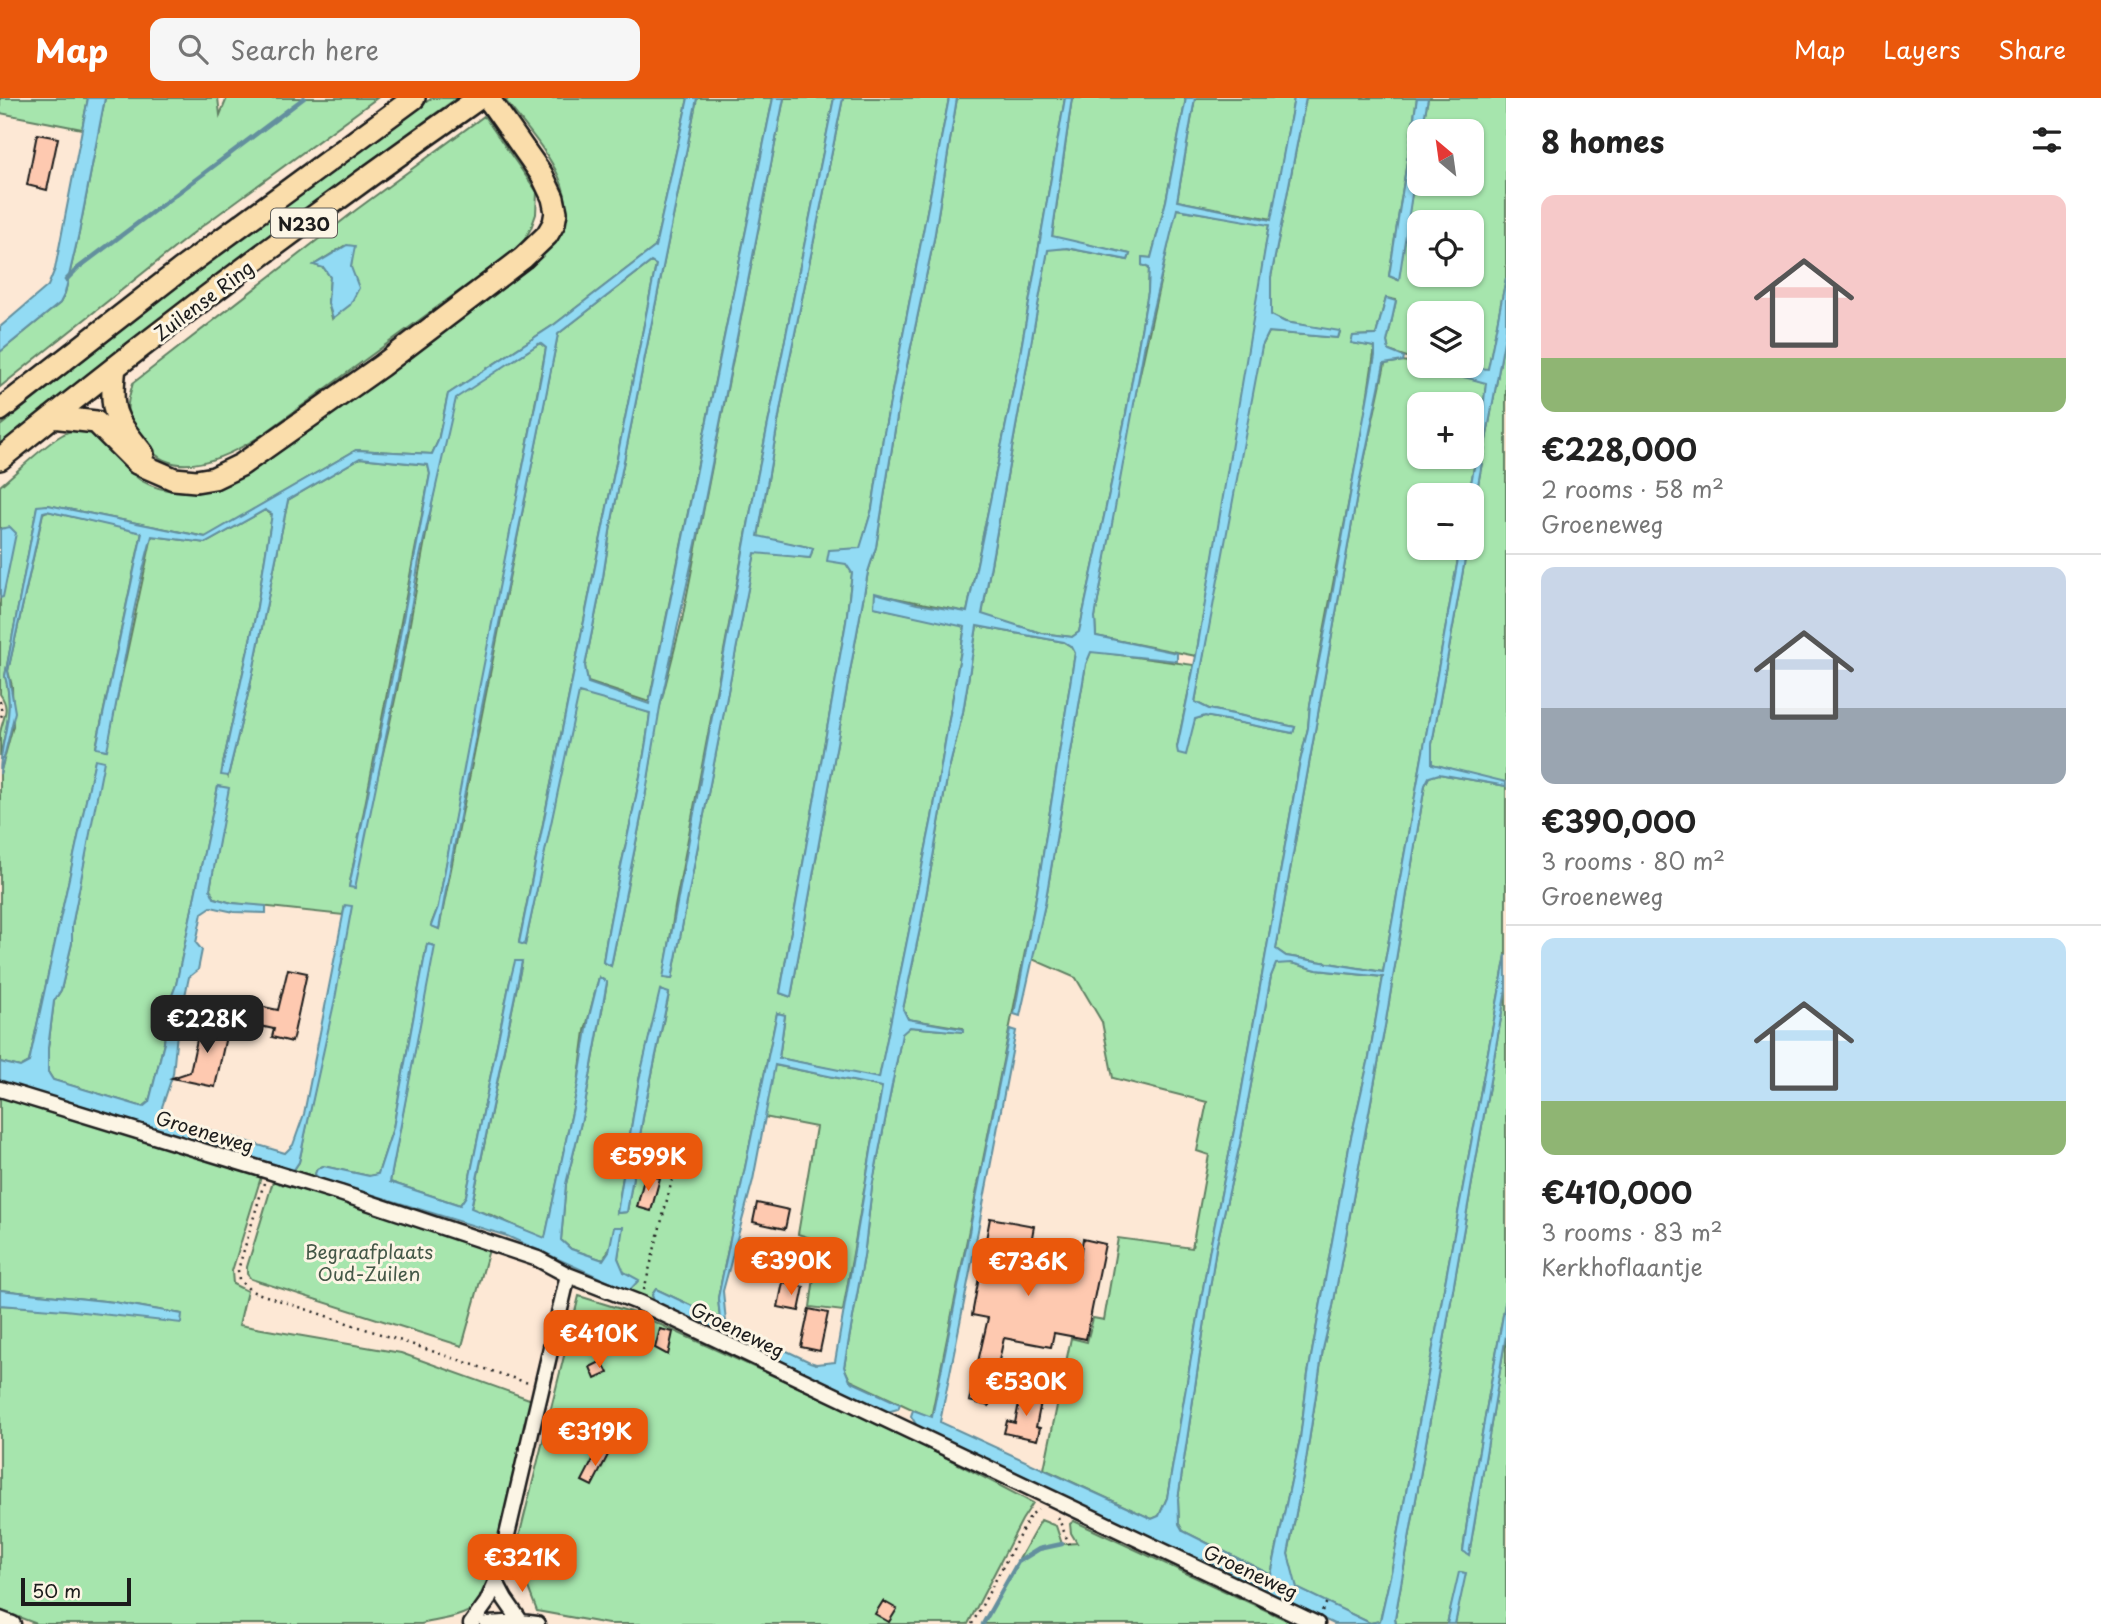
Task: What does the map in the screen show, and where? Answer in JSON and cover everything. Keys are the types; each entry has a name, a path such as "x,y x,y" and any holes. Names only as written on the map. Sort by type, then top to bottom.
{"main road":[{"name":"Zuilense Ring","path":"0,410 180,270 414,98"},
{"name":"Zuilense Ring","path":"0,459 310,218 479,98"},
{"path":"52,417 96,422 136,463 174,479 196,481 214,478 241,465 382,366 523,258 547,235 554,223 556,212 553,198 542,174 488,98"},
{"path":"115,367 111,396 116,415 160,474"}],"street":[{"name":"Groeneweg","path":"0,1089 268,1170 538,1259 568,1275 640,1303 1317,1624"},
{"path":"471,1624 487,1602 496,1582 568,1275"},
{"path":"496,1582 521,1622"},
{"path":"0,1619 13,1624"},
{"path":"487,1624 537,1624"}],"path":[{"path":"0,701 0,720"},
{"path":"640,1303 681,1145"},
{"path":"268,1170 237,1270 239,1280 251,1291 541,1388"},
{"path":"972,1624 1030,1516 1050,1497 1069,1544"}],"green space":[{"path":"0,98 88,98 82,129 0,113"},
{"path":"105,98 218,98 220,115 227,98 377,98 197,230 0,387 0,352 60,303 65,293"},
{"path":"432,98 457,98 364,165 0,450 0,426 267,218"},
{"path":"509,98 688,98 655,247 555,324 448,394 438,441 432,454 356,450 206,537 48,505 37,507 5,676 9,707 0,756 0,733 6,709 0,694 0,598 10,528 0,529 0,486 62,435 76,430 87,430 97,435 132,473 150,485 174,491 209,488 557,238 565,220 566,202 562,184 542,148 506,101"},
{"path":"697,98 773,98 649,702 588,682 585,666"},
{"path":"784,98 834,98 756,483 675,907 664,978 672,979 755,552 810,558 813,548 758,537 786,377 843,98 949,98 883,438 872,509 861,547 847,564 852,573 846,622 780,993 791,997 868,572 876,547 900,398 934,239 957,98 1065,98 1018,366 967,612 875,594 875,607 965,626 932,818 879,1079 779,1058 785,1015 777,1013 718,1298 720,1319 656,1289 652,1295 654,1301 629,1291 638,1280 623,1272 618,1258 622,1227 603,1260 571,1249 561,1240 566,1184 584,1110 607,983 599,977 585,1031 578,1084 545,1239 471,1209 522,962 510,981 466,1196 460,1205 390,1182 434,946 427,944 393,1128 378,1174 369,1176 323,1166 317,1169 315,1174 318,1178 293,1171 299,1162 344,951 348,919 345,905 343,915 232,903 214,898 210,889 228,788 218,787 149,1102 143,1107 53,1080 48,1072 54,1001 61,990 72,943 72,926 103,761 95,760 29,1062 20,1067 0,1062 0,774 13,726 12,686 8,671 43,513 47,511 142,532 96,747 106,750 152,536 206,543 265,510 272,515 256,613 223,764 228,776 250,686 288,500 360,458 428,465 430,474 349,887 392,715 437,477 456,397 540,343 546,348 438,907 431,925 439,929 558,334 651,262 656,265 519,942 525,945 578,693 612,699 650,713 603,962 611,966 645,798 658,714 682,620","holes":["661,990 669,994 644,1112 627,1212 617,1213 639,1080"]},
{"path":"1072,98 1186,98 1166,201 1151,258 1142,257 1142,265 1149,268 1148,292 1125,419 1079,632 1072,637 1041,633 982,615 1048,249 1067,248 1128,260 1130,254 1052,237"},
{"path":"1195,98 1294,98 1272,219 1177,201"},
{"path":"1306,98 1417,98 1414,119 1407,119 1407,162 1389,276 1398,280 1407,223 1407,287 1484,287 1484,210 1409,210 1411,196 1484,196 1484,119 1424,119 1428,98 1506,98 1506,278 1488,370 1484,370 1484,301 1407,301 1407,357 1389,351 1387,342 1396,300 1386,298 1376,335 1353,336 1352,343 1375,347 1363,426 1238,1111 1210,1248 1167,1498 1159,1516 1152,1519 1044,1469 1071,1338 1087,1342 1093,1318 1104,1320 1118,1238 1192,1248 1209,1155 1197,1151 1207,1102 1113,1078 1102,1022 1076,978 1032,959 1045,904 1086,664 1091,651 1194,665 1177,747 1192,729 1195,719 1205,716 1293,733 1295,727 1209,709 1195,702 1246,419 1262,346 1269,332 1338,338 1340,332 1285,322 1271,315 1271,277"},
{"path":"484,116 537,192 536,214 531,228 514,251 262,435 228,454 202,462 176,464 157,456 135,431 128,418 133,383 356,210","holes":["344,246 352,256 351,267 332,318 328,303 330,277 324,268 314,265"]},
{"path":"1176,209 1269,224 1196,656 1096,636 1095,617 1131,415"},
{"path":"1506,330 1506,782 1432,764 1432,744 1465,560 1484,560 1484,483 1478,483 1481,469 1484,469 1484,452"},
{"path":"1407,362 1407,378 1471,378 1486,383 1484,401 1484,392 1407,392 1407,469 1474,469 1471,483 1407,483 1407,560 1458,560 1383,972 1286,956 1276,949 1359,484 1385,364"},
{"path":"977,626 1064,642 1072,647 1075,653 1037,892 931,1418 850,1380 844,1367 864,1256 872,1187 902,1033 910,1027 963,1032 963,1028 908,1019 903,1009 948,773 963,712"},
{"path":"1439,774 1506,786 1506,955 1392,1568 1380,1621 1370,1623 1296,1588 1288,1554 1305,1467 1323,1349 1385,1026 1425,785 1429,777"},
{"path":"1276,963 1383,977 1308,1374 1300,1439 1271,1575 1183,1531 1179,1524 1178,1499 1216,1248 1240,1144 1271,976"},
{"path":"1506,990 1506,1298 1463,1551 1469,1554 1506,1335 1506,1624 1455,1624 1465,1573 1460,1572 1447,1624 1396,1624 1395,1618"},
{"path":"774,1065 882,1087 843,1311 810,1307 819,1241 798,1234 816,1127 764,1117"},
{"path":"0,1094 262,1174 232,1271 233,1284 247,1291 239,1325 401,1353 532,1400 500,1542 483,1594 476,1606 457,1616 421,1624 37,1624 0,1610 0,1305 182,1314 114,1302 0,1290"},
{"name":"Begraafplaats Oud-Zuilen","path":"274,1178 490,1246 462,1346 251,1279 247,1274 247,1267"},
{"path":"579,1296 637,1314 901,1434 1033,1503 968,1624 608,1624 537,1611 515,1553"},
{"path":"1041,1520 1056,1526 1062,1544 1077,1543 1071,1533 1070,1524 1074,1521 1295,1624 983,1624"}],"water":[{"path":"88,98 105,98 65,293 60,303 0,352 0,327 48,286 55,269"},
{"path":"688,98 697,98 585,666 588,683 649,704 773,98 784,98 700,525 660,707 645,798 611,966 603,962 650,713 579,693 525,945 519,943 656,265 651,262 558,334 439,929 431,926 438,907 542,371 546,348 540,343 456,398 419,561 403,654 355,888 349,887 396,657 430,474 428,465 360,458 288,500 250,686 228,776 221,775 256,613 272,514 265,510 206,543 152,536 133,616 107,750 96,748 142,533 43,512 8,671 15,712 0,774 9,703 5,676 37,506 48,505 205,537 356,450 432,454 438,441 448,394 555,324 655,247"},
{"path":"834,98 843,98 786,377 758,536 813,548 810,558 755,553 672,979 663,978 756,483"},
{"path":"949,98 957,98 934,239 900,398 876,547 868,572 791,997 780,993 846,622 852,573 846,564 827,561 829,550 860,548 872,509 883,438"},
{"path":"1065,98 1072,98 1052,236 1130,254 1128,260 1067,248 1048,250 982,614 1041,633 1072,637 1079,632 1125,419 1148,292 1149,268 1142,265 1142,257 1151,258 1166,201 1186,98 1195,98 1177,201 1271,220 1294,98 1306,98 1271,277 1271,315 1285,322 1340,331 1338,338 1269,332 1262,346 1195,702 1209,709 1295,727 1293,733 1205,716 1195,719 1186,755 1178,753 1269,225 1177,209 1146,338 1095,617 1096,636 1177,653 1177,661 1091,652 1086,664 1045,904 1020,1016 1014,1014 1037,892 1075,653 1072,647 1064,642 977,626 963,712 948,773 903,1009 908,1019 963,1029 963,1032 910,1027 902,1034 872,1187 864,1256 844,1367 850,1381 900,1404 898,1409 887,1412 660,1305 654,1301 652,1295 656,1289 720,1319 718,1298 777,1013 785,1015 779,1058 879,1078 932,818 965,627 874,607 875,593 917,604 967,612 1018,366","holes":["775,1065 882,1087 835,1362 816,1364 726,1322 723,1291 753,1180"]},
{"path":"1417,98 1428,98 1424,119 1414,119"},
{"path":"1407,162 1407,196 1412,196 1410,210 1407,210 1399,280 1389,276"},
{"path":"347,245 355,246 351,267 359,288 350,305 333,318 328,303 330,277 324,268 314,265"},
{"path":"1506,278 1506,330 1484,452 1486,383 1468,378 1484,378 1484,369 1488,369"},
{"path":"1386,298 1396,301 1387,342 1389,351 1404,357 1403,361 1384,364 1359,484 1276,949 1286,956 1383,972 1458,560 1465,560 1432,744 1432,764 1506,782 1506,786 1439,774 1429,777 1425,785 1385,1026 1323,1349 1305,1467 1288,1554 1297,1588 1370,1623 1380,1621 1506,955 1506,990 1396,1624 1334,1624 917,1426 911,1416 913,1410 932,1417 1010,1029 1016,1031 940,1422 1152,1519 1159,1516 1167,1498 1210,1248 1238,1111 1375,356 1375,347 1351,343 1353,336 1376,335","holes":["1291,963 1317,970 1383,977 1308,1374 1300,1439 1271,1575 1183,1531 1179,1524 1178,1499 1216,1248 1240,1144 1271,976 1276,964"]},
{"path":"1474,469 1481,469 1478,483 1471,483"},
{"path":"10,527 16,533 3,597 0,598 0,529"},
{"path":"95,759 104,761 72,926 72,943 61,990 54,1001 48,1072 53,1080 143,1107 149,1102 218,786 229,788 210,889 214,898 232,903 266,906 266,913 234,912 211,907 202,913 196,943 202,950 198,970 189,977 177,1033 173,1074 162,1107 166,1117 285,1153 293,1145 304,1114 345,905 352,906 335,999 299,1162 293,1171 0,1083 0,1062 20,1067 29,1062"},
{"path":"427,944 435,946 390,1182 460,1205 466,1196 510,981 515,961 522,961 471,1208 545,1238 599,977 607,982 584,1110 566,1184 561,1240 571,1249 603,1260 609,1251 614,1227 623,1227 618,1258 624,1272 639,1280 629,1291 507,1236 318,1178 315,1174 317,1169 323,1166 369,1176 378,1174 393,1128"},
{"path":"660,990 669,993 644,1112 627,1212 617,1213 639,1080"},
{"path":"0,1290 114,1302 182,1314 181,1323 0,1305"},
{"path":"1506,1298 1506,1335 1469,1555 1463,1551 1470,1501"},
{"path":"1459,1572 1466,1573 1455,1624 1447,1624"}],"building":[{"path":"37,134 58,138 47,190 27,185"},
{"path":"288,969 307,973 292,1042 272,1037 274,1029 236,1021 240,1002 278,1010"},
{"path":"201,1021 228,1027 215,1087 172,1078 190,1072"},
{"path":"645,1175 660,1178 651,1211 637,1207"},
{"path":"757,1203 789,1210 785,1229 753,1222"},
{"path":"990,1218 1034,1226 1027,1265 1077,1274 1083,1239 1105,1244 1086,1339 1054,1333 1051,1347 1004,1338 989,1406 969,1401 988,1318 972,1315"},
{"path":"781,1239 787,1261 779,1269 768,1266 765,1256"},
{"path":"783,1282 804,1287 799,1311 778,1307"},
{"path":"809,1309 828,1313 820,1351 801,1347"},
{"path":"660,1329 673,1332 668,1355 655,1348"},
{"path":"602,1361 608,1373 595,1379 590,1367"},
{"path":"1021,1393 1042,1397 1036,1427 1040,1428 1037,1440 1004,1433 1007,1421 1015,1423"},
{"path":"598,1450 608,1455 592,1486 582,1481"},
{"path":"549,1546 569,1558 560,1574 540,1563"},
{"path":"883,1601 897,1609 889,1622 875,1614"}],"waterway":[{"path":"66,280 78,268 304,98"},
{"path":"1062,1511 1096,1527"},
{"path":"983,1624 1018,1562 1039,1549 1062,1544"}]}
